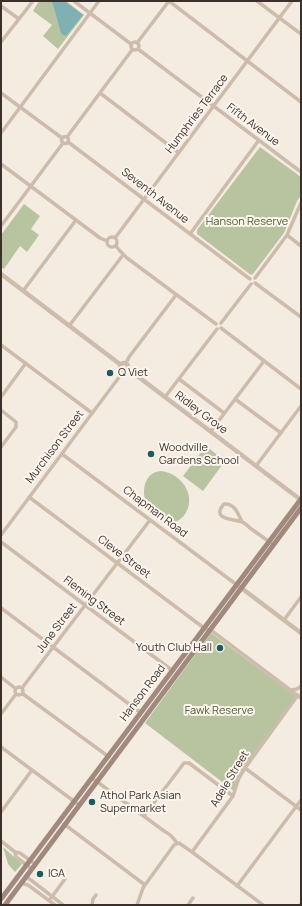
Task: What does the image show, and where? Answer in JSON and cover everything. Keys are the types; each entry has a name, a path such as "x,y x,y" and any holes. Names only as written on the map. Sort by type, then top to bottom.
{"main road":[{"name":"Hanson Road","path":"1,899 74,801 110,758 239,587 271,544 301,499"},
{"name":"Hanson Road","path":"271,544 301,508"},
{"name":"Hanson Road","path":"5,905 97,782 110,758"}],"street":[{"path":"1,42 33,1"},
{"path":"74,1 132,44"},
{"path":"1,133 99,1"},
{"path":"132,50 138,49 138,43 169,1 301,102"},
{"path":"257,1 301,34"},
{"name":"Humphries Terrace","path":"115,238 292,1"},
{"path":"1,6 19,19"},
{"path":"132,44 134,42 138,43"},
{"path":"62,138 65,136 67,137 100,93 132,50 132,44"},
{"name":"Fifth Avenue","path":"138,49 301,172"},
{"path":"1,93 62,138 61,141 63,143"},
{"path":"100,93 179,153"},
{"path":"1,226 63,143 68,142 67,137"},
{"path":"190,234 259,140"},
{"name":"Seventh Avenue","path":"68,142 250,279"},
{"path":"1,164 100,238 107,241 111,247 116,246"},
{"path":"221,328 221,323 256,280 254,278 287,235 301,203"},
{"path":"23,291 76,220"},
{"path":"287,235 301,246"},
{"path":"107,241 110,237 115,238 117,242 116,246 123,255 216,324 221,323"},
{"path":"69,326 123,255"},
{"path":"1,274 69,326 128,367 125,370"},
{"path":"254,278 250,279 249,281 301,317"},
{"path":"124,364 176,295"},
{"path":"165,398 216,329 216,324"},
{"path":"216,329 218,330 221,328 301,389"},
{"path":"1,345 92,413"},
{"path":"211,431 264,361"},
{"path":"1,397 26,363"},
{"name":"Murchison Street","path":"1,536 125,370"},
{"name":"Ridley Grove","path":"125,370 211,431 301,499"},
{"path":"179,379 224,413"},
{"path":"235,400 281,433"},
{"path":"256,466 301,406"},
{"path":"1,410 16,422 16,427 1,447"},
{"name":"Chapman Road","path":"62,454 239,587"},
{"name":"Cleve Street","path":"29,497 300,696"},
{"path":"242,522 229,520 223,517 220,513 224,504 229,503 234,506 242,522 271,544"},
{"name":"June Street","path":"22,688 150,520"},
{"path":"1,536 1,542"},
{"name":"Fleming Street","path":"1,542 175,672"},
{"path":"239,587 301,633"},
{"path":"284,620 301,596"},
{"path":"1,608 143,715"},
{"path":"1,677 16,689"},
{"path":"291,690 297,689 301,686"},
{"path":"16,689 19,687 22,688 24,691 23,694"},
{"path":"1,714 16,694 16,689"},
{"path":"16,694 23,694 110,758"},
{"name":"Adele Street","path":"192,852 233,796 239,778 245,768 300,696"},
{"path":"1,747 79,805"},
{"path":"144,816 184,763 189,762 233,796"},
{"path":"245,768 301,810"},
{"path":"1,812 32,770"},
{"path":"92,778 172,837 175,844"},
{"path":"237,886 301,800"},
{"path":"60,821 145,885"},
{"path":"1,841 15,852 20,853 32,869"},
{"path":"175,844 181,844 263,905"},
{"path":"137,905 142,888 175,844"},
{"path":"28,863 35,864"},
{"path":"27,875 30,880 63,905"},
{"path":"49,900 65,879"},
{"path":"21,883 28,885 55,905"},
{"path":"92,905 93,899 96,895"},
{"path":"188,905 193,898"}],"green space":[{"path":"39,1 66,1 84,15 58,49 43,36 52,25 33,11"},
{"name":"Hanson Reserve","path":"260,147 301,177 301,196 297,201 284,233 251,275 197,234 197,230"},
{"path":"24,204 40,216 31,229 39,235 27,252 20,246 4,269 1,267 1,235"},
{"path":"206,446 225,461 203,491 183,476"},
{"path":"155,472 167,472 179,479 187,489 189,495 188,508 185,515 177,521 168,521 154,513 148,506 144,495 147,479"},
{"name":"Fawk Reserve","path":"211,633 296,696 243,768 234,791 145,723"},
{"path":"3,847 22,864 15,872 8,864"}],"water":[{"path":"52,1 64,1 83,15 66,36 61,33"}],"place":[{"name":"Q Viet","path":"110,373"},
{"name":"Woodville Gardens School","path":"151,454"},
{"name":"Youth Club Hall","path":"220,648"},
{"name":"Athol Park Asian Supermarket","path":"92,802"},
{"name":"IGA","path":"40,874"}]}
